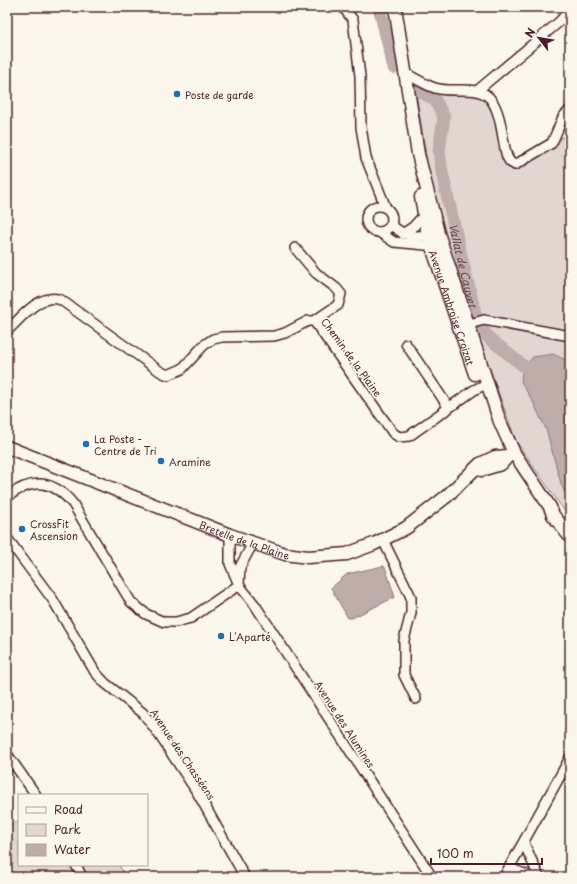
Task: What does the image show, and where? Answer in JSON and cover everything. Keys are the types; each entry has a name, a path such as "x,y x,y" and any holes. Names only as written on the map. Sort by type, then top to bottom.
{"main road":[{"name":"Avenue Ambroise Croizat","path":"395,7 418,154 435,240"},
{"name":"Avenue Ambroise Croizat","path":"418,154 419,184 424,215 471,323 482,386 489,415 525,483 570,537"},
{"name":"Bretelle de la Plaine","path":"7,447 230,535 285,554 308,557 347,554 383,540 406,528 471,474 480,464 495,457 511,455"}],"street":[{"path":"343,7 353,20"},
{"path":"352,7 360,76 361,126 366,158 386,208 392,217 391,225 386,230 379,232"},
{"path":"478,90 559,22 570,10"},
{"path":"405,73 434,88 448,91 478,90 485,93 493,101 499,119 506,157 510,162 515,164 552,143 563,117 570,110"},
{"path":"386,208 376,206 367,214 368,226 394,242 435,240"},
{"path":"402,234 413,227 424,215"},
{"path":"391,225 402,234 435,240"},
{"path":"295,248 316,273 336,288 341,294 338,305 314,321"},
{"name":"Chemin de la Plaine","path":"7,331 37,304 49,298 55,298 61,300 161,372 168,375 182,369 204,345 212,339 222,337 274,336 285,333 308,321 314,321 393,433 399,437 408,436 418,430 482,386"},
{"path":"471,323 570,336"},
{"path":"406,344 449,408"},
{"path":"7,497 14,492 35,483 54,486 64,493 73,504 131,602 146,614 164,622 176,622 191,618 239,585 240,567 253,543"},
{"name":"Avenue des Alumines","path":"230,535 230,564 239,585 255,605 432,877"},
{"name":"Avenue des Chasséens","path":"7,538 53,600 95,672 110,688 144,713 197,792 245,877"},
{"path":"383,540 412,597 411,613 404,640 404,675 416,699"},
{"path":"7,754 35,794"},
{"path":"504,877 570,758"},
{"path":"524,843 539,877"},
{"path":"76,866 82,877"},
{"path":"509,868 532,877"}],"green space":[{"path":"413,73 448,88 478,85 515,158 570,134 570,519 516,441 469,311 432,193"},
{"path":"18,821 18,866 120,866 126,877 10,877 7,868 7,827"}],"water":[{"path":"553,354 570,362 570,503 561,484 546,429 532,400 521,382 522,369 533,357"},
{"path":"383,566 385,567 395,597 352,618 348,618 331,588 347,574"}],"waterway":[{"name":"Vallat de Cauvet","path":"379,7 394,68"},
{"name":"Vallat de Cauvet","path":"415,88 435,100 444,117 439,151 442,172 478,325 490,339 537,377"}],"place":[{"name":"Poste de garde","path":"177,94"},
{"name":"La Poste - Centre de Tri","path":"86,444"},
{"name":"Aramine","path":"161,461"},
{"name":"CrossFit Ascension","path":"22,529"},
{"name":"L'Aparté","path":"221,636"}]}
